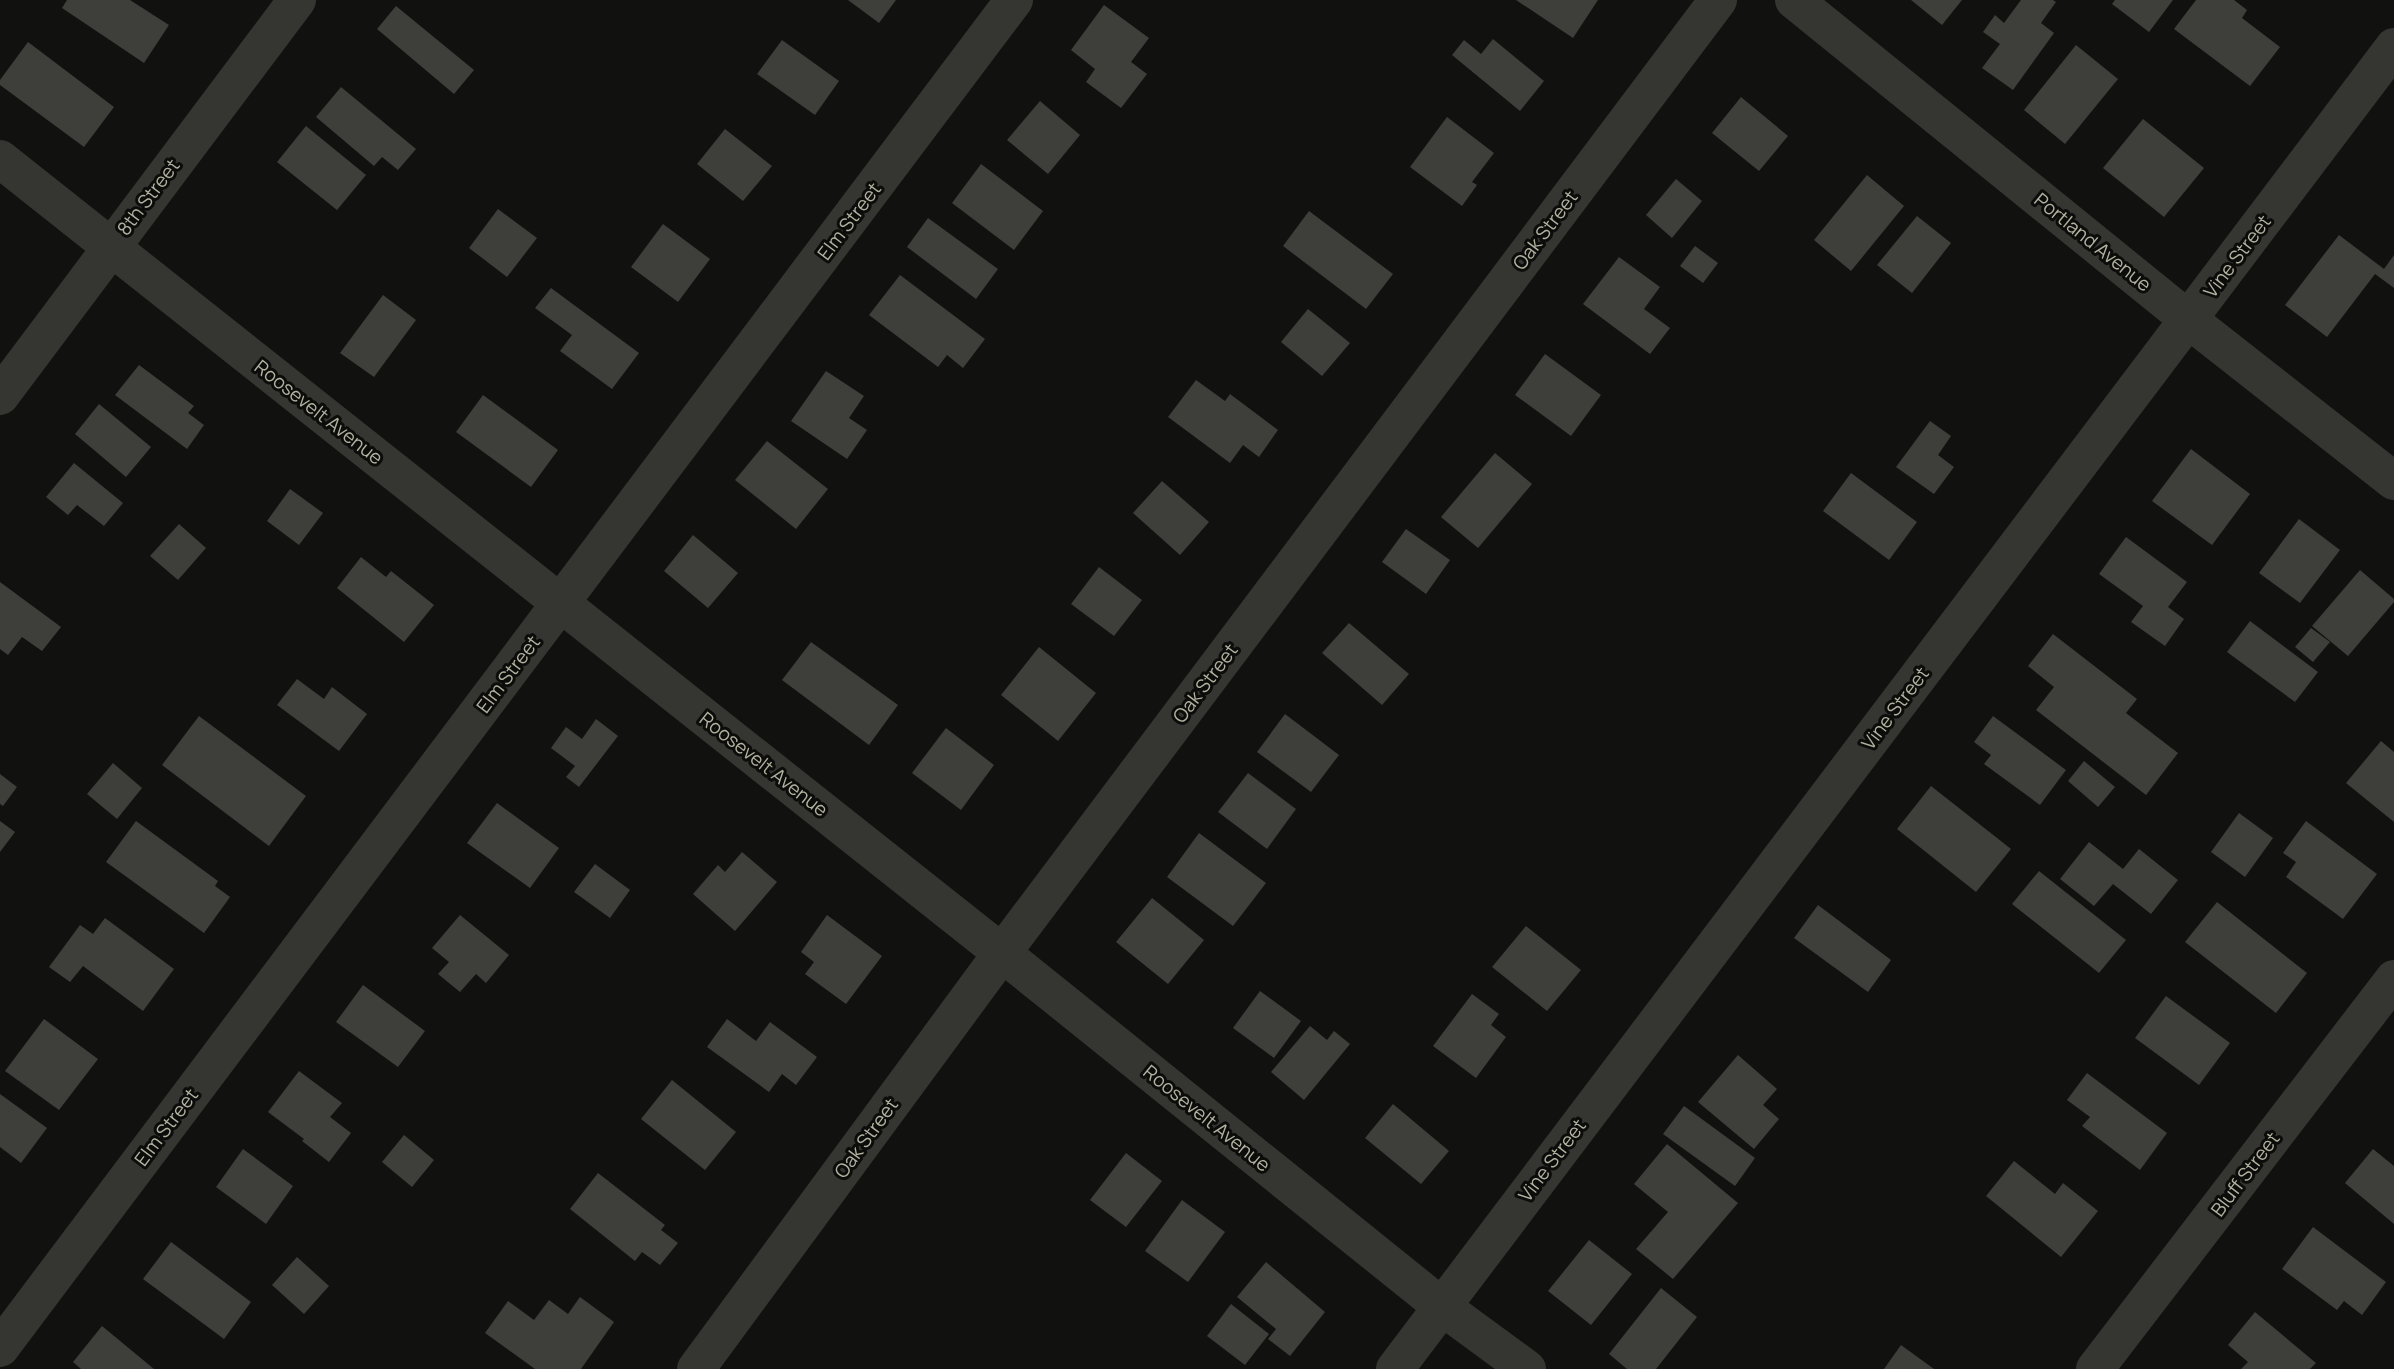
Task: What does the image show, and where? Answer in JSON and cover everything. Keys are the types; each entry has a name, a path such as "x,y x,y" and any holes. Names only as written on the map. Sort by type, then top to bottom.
{"street":[{"name":"8th Street","path":"0,396 298,0"},
{"name":"Elm Street","path":"0,1348 1014,0"},
{"name":"Oak Street","path":"695,1369 1002,953 1718,0"},
{"name":"Portland Avenue","path":"1794,0 2189,320 2394,481"},
{"name":"Vine Street","path":"1395,1369 2394,47"},
{"name":"Roosevelt Avenue","path":"0,159 1002,953 1441,1306 1527,1369"},
{"name":"Bluff Street","path":"2095,1369 2394,979"}],"building":[{"path":"67,0 130,0 169,25 144,63 62,8"},
{"path":"848,0 896,0 879,23"},
{"path":"1516,0 1598,0 1573,38"},
{"path":"1911,0 1962,0 1942,25"},
{"path":"2021,0 2056,2 2041,23 2054,33 2013,90 1982,68 2000,44 1983,32 1995,15 2004,23"},
{"path":"2115,0 2173,0 2149,32 2112,4"},
{"path":"2196,0 2234,0 2247,10 2242,18 2280,47 2250,86 2174,29"},
{"path":"1104,5 1149,38 1131,62 1147,74 1121,108 1086,82 1095,69 1071,50"},
{"path":"396,6 474,70 454,94 377,29"},
{"path":"1493,39 1544,81 1520,111 1452,55 1464,40 1481,54"},
{"path":"782,40 839,81 815,115 757,74"},
{"path":"28,42 114,107 84,147 0,85 0,80"},
{"path":"2076,45 2118,79 2065,144 2024,110"},
{"path":"341,87 416,149 398,170 382,157 374,166 316,117"},
{"path":"1741,97 1788,136 1759,171 1712,133"},
{"path":"1040,101 1080,135 1048,174 1007,140"},
{"path":"1447,117 1494,153 1472,182 1477,185 1462,206 1410,167"},
{"path":"2143,119 2204,168 2164,217 2103,168"},
{"path":"306,126 366,175 337,210 277,162"},
{"path":"725,129 772,166 743,201 697,164"},
{"path":"981,164 1043,211 1014,250 952,203"},
{"path":"1867,175 1904,206 1851,271 1814,240"},
{"path":"1676,179 1702,201 1672,238 1646,215"},
{"path":"498,209 537,238 507,277 469,248"},
{"path":"1309,211 1393,274 1366,309 1283,246"},
{"path":"1917,216 1951,243 1912,293 1877,265"},
{"path":"928,218 998,269 976,299 907,247"},
{"path":"663,224 710,259 678,302 631,267"},
{"path":"2339,235 2384,269 2394,255 2394,288 2375,274 2327,337 2285,305"},
{"path":"1695,246 1718,263 1703,283 1680,266"},
{"path":"1619,257 1660,287 1644,309 1670,328 1650,354 1583,304"},
{"path":"900,275 985,339 963,368 947,355 938,367 869,315"},
{"path":"551,288 639,353 612,389 560,351 572,335 535,308"},
{"path":"383,295 416,320 374,377 340,353"},
{"path":"1308,309 1350,343 1322,376 1281,342"},
{"path":"1545,354 1601,395 1571,436 1515,395"},
{"path":"139,365 194,406 188,413 204,425 187,449 115,395"},
{"path":"826,371 864,396 849,418 867,430 847,459 791,421"},
{"path":"1196,380 1225,401 1230,394 1278,430 1259,457 1243,445 1230,463 1168,417"},
{"path":"483,395 558,450 531,487 456,432"},
{"path":"99,404 151,447 126,477 75,434"},
{"path":"1930,421 1951,436 1938,455 1954,467 1934,494 1896,467"},
{"path":"767,441 828,489 796,529 735,480"},
{"path":"2191,449 2250,494 2212,545 2152,501"},
{"path":"1495,453 1532,484 1478,548 1441,517"},
{"path":"74,463 123,503 104,526 77,505 68,515 46,497"},
{"path":"1851,473 1917,522 1889,560 1823,511"},
{"path":"1162,481 1209,522 1180,555 1133,513"},
{"path":"290,489 323,513 299,545 267,521"},
{"path":"2299,519 2340,550 2300,603 2259,573"},
{"path":"179,524 206,548 178,580 150,556"},
{"path":"1406,529 1450,560 1426,594 1382,562"},
{"path":"693,535 738,573 708,608 664,571"},
{"path":"2126,537 2187,582 2168,607 2184,619 2165,646 2131,622 2143,606 2099,574"},
{"path":"361,557 386,577 391,571 434,605 404,642 337,588"},
{"path":"1099,567 1142,600 1114,636 1071,604"},
{"path":"2360,570 2394,599 2394,602 2348,656 2312,626"},
{"path":"0,582 61,627 42,651 22,637 8,655 0,649"},
{"path":"2250,621 2318,672 2295,702 2227,652"},
{"path":"1349,623 1409,674 1382,705 1322,653"},
{"path":"2311,628 2330,642 2313,662 2295,647"},
{"path":"2053,634 2137,699 2126,713 2178,753 2146,795 2036,710 2054,687 2028,666"},
{"path":"811,642 898,705 869,745 782,680"},
{"path":"1039,647 1096,693 1058,741 1001,695"},
{"path":"297,679 324,699 332,687 367,714 339,751 277,705"},
{"path":"1285,714 1339,755 1311,792 1257,752"},
{"path":"199,716 306,796 269,846 162,765"},
{"path":"1993,716 2066,770 2040,805 1984,764 1991,755 1974,742"},
{"path":"596,719 618,736 579,787 566,777 575,766 551,748 566,727 582,739"},
{"path":"946,728 994,765 961,810 912,773"},
{"path":"2381,741 2394,752 2394,822 2346,783"},
{"path":"2084,761 2115,787 2098,807 2068,781"},
{"path":"113,763 142,788 117,819 87,794"},
{"path":"1248,773 1296,809 1267,849 1218,812"},
{"path":"0,774 17,787 3,806 0,804"},
{"path":"1931,786 2011,849 1976,892 1897,829"},
{"path":"497,803 559,848 530,888 467,843"},
{"path":"2239,813 2273,838 2245,877 2211,852"},
{"path":"0,821 15,832 0,852"},
{"path":"136,821 218,881 215,886 230,897 204,933 106,862"},
{"path":"2306,821 2377,874 2343,919 2286,877 2296,862 2283,853"},
{"path":"1199,833 1266,883 1233,926 1167,877"},
{"path":"2089,842 2123,869 2139,849 2178,880 2151,914 2113,884 2094,906 2060,879"},
{"path":"742,852 777,882 735,931 693,894 718,865 725,872"},
{"path":"595,864 630,890 610,918 574,892"},
{"path":"2039,871 2126,940 2099,973 2012,904"},
{"path":"1152,898 1204,940 1168,984 1116,942"},
{"path":"2217,902 2307,973 2276,1013 2185,942"},
{"path":"1818,905 1891,960 1868,992 1794,938"},
{"path":"460,915 509,955 486,983 476,974 460,992 438,974 449,962 432,948"},
{"path":"827,915 882,956 846,1004 805,974 814,962 801,952"},
{"path":"105,918 174,969 143,1011 83,966 70,982 49,967 80,925 93,934"},
{"path":"1526,926 1581,970 1547,1011 1492,967"},
{"path":"363,985 425,1031 398,1067 336,1022"},
{"path":"1260,991 1301,1021 1274,1058 1233,1028"},
{"path":"1472,994 1499,1014 1491,1025 1506,1037 1476,1078 1433,1046"},
{"path":"2166,996 2230,1043 2199,1085 2135,1038"},
{"path":"44,1019 98,1059 59,1110 5,1071"},
{"path":"727,1019 756,1041 770,1022 817,1057 796,1085 782,1074 769,1092 707,1047"},
{"path":"1310,1026 1327,1040 1334,1031 1350,1044 1304,1100 1271,1072"},
{"path":"1738,1055 1777,1089 1763,1105 1779,1119 1754,1149 1698,1102"},
{"path":"299,1071 342,1103 330,1117 351,1133 329,1162 268,1112"},
{"path":"2087,1073 2167,1133 2140,1170 2082,1126 2090,1117 2067,1100"},
{"path":"672,1080 736,1132 705,1170 641,1119"},
{"path":"0,1094 47,1128 21,1163 0,1147"},
{"path":"1393,1104 1449,1151 1421,1184 1365,1138"},
{"path":"1684,1106 1755,1158 1735,1186 1663,1134"},
{"path":"404,1135 434,1160 412,1187 382,1162"},
{"path":"1667,1144 1738,1203 1673,1279 1636,1249 1668,1212 1634,1184"},
{"path":"243,1149 293,1186 266,1224 216,1187"},
{"path":"2373,1149 2394,1166 2394,1224 2345,1183"},
{"path":"1126,1153 1162,1181 1126,1227 1090,1200"},
{"path":"2014,1161 2055,1194 2063,1183 2098,1211 2061,1257 1986,1196"},
{"path":"598,1173 665,1225 661,1230 678,1243 660,1265 642,1252 635,1261 570,1209"},
{"path":"1182,1200 1225,1232 1188,1282 1145,1251"},
{"path":"2313,1227 2386,1282 2362,1315 2344,1301 2337,1310 2282,1269"},
{"path":"1589,1240 1632,1274 1591,1325 1548,1291"},
{"path":"171,1242 251,1302 224,1339 143,1279"},
{"path":"297,1257 329,1286 304,1314 272,1285"},
{"path":"1266,1262 1325,1312 1290,1356 1268,1339 1276,1329 1237,1297"},
{"path":"1661,1288 1697,1317 1656,1369 1627,1369 1609,1354"},
{"path":"580,1297 614,1322 581,1369 535,1369 485,1333 508,1301 534,1320 549,1300 568,1314"},
{"path":"1231,1304 1269,1334 1245,1365 1207,1336"},
{"path":"2255,1312 2316,1363 2310,1369 2241,1369 2248,1362 2228,1345"},
{"path":"102,1326 154,1369 81,1369 73,1362"},
{"path":"1901,1345 1934,1369 1884,1369"}]}
